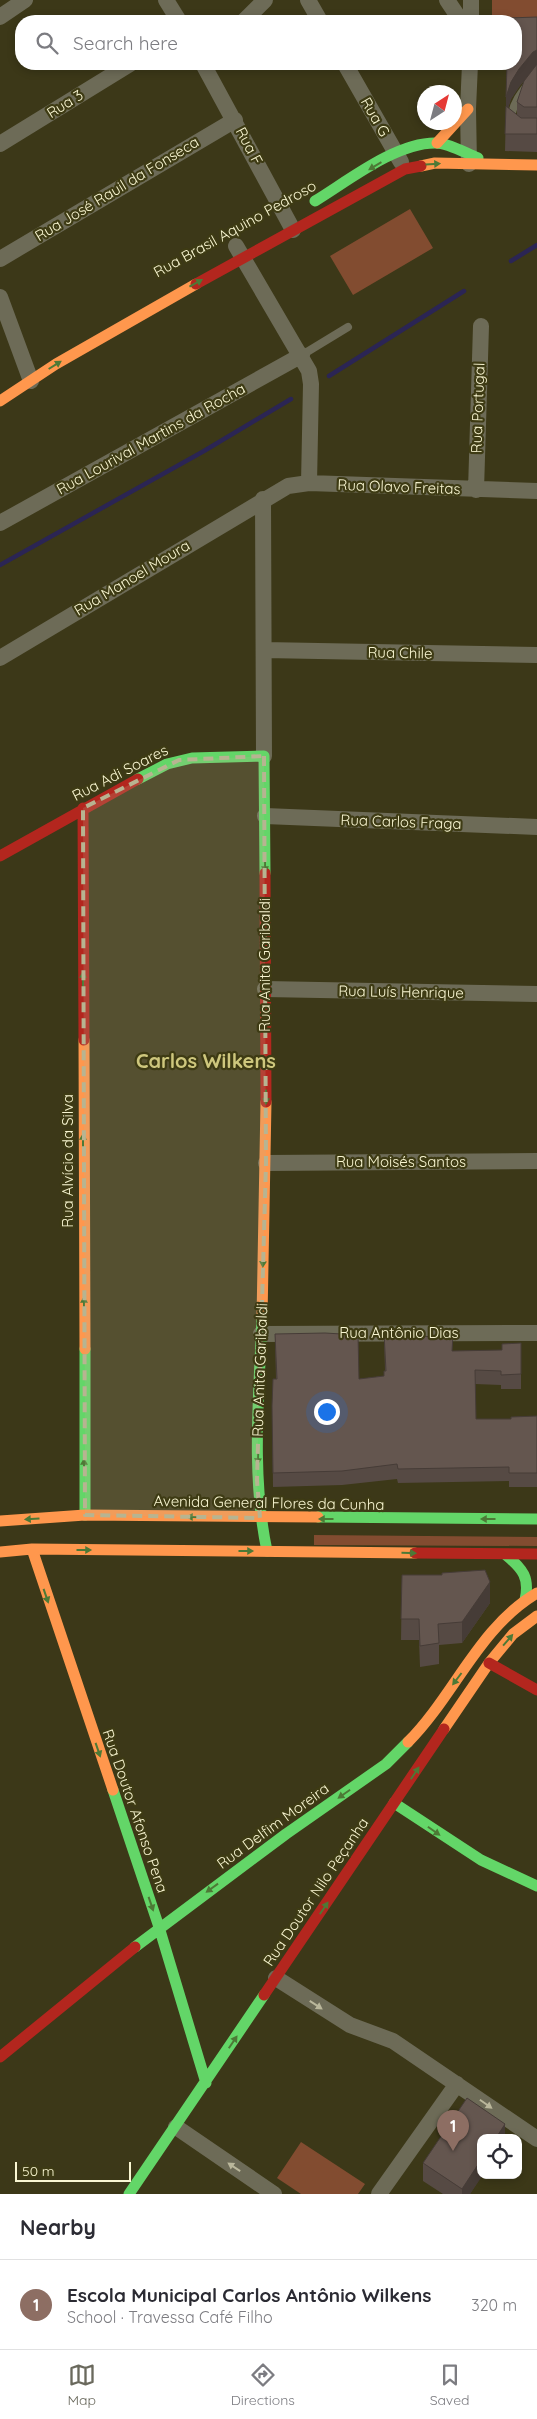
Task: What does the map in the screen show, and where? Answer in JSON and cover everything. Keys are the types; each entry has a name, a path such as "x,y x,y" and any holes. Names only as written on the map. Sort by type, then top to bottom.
{"main road":[{"path":"437,143 468,109"},
{"name":"Rua Brasil Aquino Pedroso","path":"0,401 26,372 127,322 237,249 290,219 396,153 421,144 437,143 469,159 495,164 537,165"},
{"name":"Rua Brasil Aquino Pedroso","path":"290,219 405,169 469,159"},
{"name":"Rua Adi Soares","path":"0,856 83,808 167,764 179,760 264,756"},
{"name":"Rua Anita Garibaldi","path":"264,756 266,1163 257,1480 260,1518 267,1551"},
{"name":"Rua Alvício da Silva","path":"83,808 85,1515"},
{"name":"Avenida General Flores da Cunha","path":"0,1521 85,1515 537,1519"},
{"path":"0,1552 32,1549 537,1554"},
{"name":"Rua Doutor Afonso Pena","path":"32,1549 159,1927 206,2083"},
{"path":"506,1555 524,1568 527,1574 529,1586 525,1600"},
{"name":"Rua Delfim Moreira","path":"0,2057 159,1927 386,1764 402,1750 488,1637 525,1600 537,1593"},
{"name":"Rua Doutor Nilo Peçanha","path":"129,2194 489,1663 513,1634 537,1616"},
{"path":"489,1663 537,1690"},
{"path":"394,1803 469,1855 494,1869 537,1886"}],"street":[{"path":"0,17 25,0"},
{"path":"166,0 175,15"},
{"path":"250,15 265,0"},
{"path":"308,0 317,15"},
{"path":"448,0 457,15"},
{"path":"471,0 471,15"},
{"name":"Rua 3","path":"0,144 120,70"},
{"name":"Rua F","path":"206,70 290,219"},
{"name":"Rua G","path":"348,70 405,169"},
{"path":"469,159 470,70"},
{"name":"Rua José Rauil da Fonseca","path":"0,258 235,120"},
{"path":"237,249 302,355 309,371 312,384 309,483"},
{"path":"0,297 26,372"},
{"name":"Rua Portugal","path":"476,490 481,326"},
{"name":"Rua Lourival Martins da Rocha","path":"0,523 302,355"},
{"name":"Rua Olavo Freitas","path":"263,498 288,486 309,483 537,491"},
{"name":"Rua Anita Garibaldi","path":"263,498 264,756"},
{"name":"Rua Manoel Moura","path":"0,658 263,498"},
{"name":"Rua Chile","path":"264,650 537,655"},
{"name":"Rua Carlos Fraga","path":"265,816 537,828"},
{"name":"Rua Luís Henrique","path":"265,989 537,994"},
{"name":"Rua Moisés Santos","path":"266,1163 537,1161"},
{"name":"Rua Antônio Dias","path":"261,1334 537,1333"},
{"path":"276,1978 350,2025 393,2041 537,2139"},
{"path":"379,2194 457,2084"},
{"path":"176,2127 274,2194"}],"lane":[{"path":"515,127 511,122 512,110 517,98 537,73"},
{"path":"302,355 348,327"}],"highlighted area":[{"path":"264,756 266,1163 257,1480 260,1518 85,1515 83,808 179,760"}],"shaded area":[{"path":"492,0 537,0 537,30 522,24 522,15 492,15"},
{"path":"410,209 433,248 353,295 330,256"},
{"path":"314,1535 537,1537 537,1546 314,1545"},
{"path":"301,2142 365,2184 358,2194 301,2194 277,2178"}],"building":[{"path":"537,17 537,50 522,65 522,18"},
{"path":"537,64 537,107 524,107 517,102 524,81"},
{"path":"507,70 518,70 511,82 506,97"},
{"path":"506,106 521,118 537,118 537,134 505,134"},
{"path":"325,1333 358,1335 359,1379 384,1376 384,1371 386,1371 384,1333 434,1337 453,1335 452,1351 502,1350 502,1344 521,1343 521,1374 501,1375 501,1371 475,1370 476,1419 511,1419 511,1417 537,1416 537,1473 509,1473 509,1467 398,1469 397,1464 342,1471 273,1473 273,1379 277,1379 275,1334"},
{"path":"485,1570 490,1582 462,1622 438,1624 439,1643 420,1646 419,1619 401,1619 402,1575 442,1575 442,1573"},
{"path":"467,2098 505,2124 499,2134 477,2134 477,2166 462,2189 423,2163"}],"waterway":[{"path":"511,261 537,245"},
{"path":"329,376 464,291"},
{"path":"0,565 204,451 291,399"}],"traffic: fast":[{"path":"315,201 372,165 404,149 435,143 446,145 478,158"},
{"path":"138,779 167,764 192,758 264,756 265,873"},
{"path":"262,1318 257,1435 259,1494 267,1551"},
{"path":"85,1349 85,1515"},
{"path":"318,1517 537,1519"},
{"path":"506,1555 524,1575 527,1586 525,1600"},
{"path":"135,1947 286,1834 386,1764 408,1742"},
{"path":"113,1790 159,1927 206,2083"},
{"path":"394,1803 481,1860 537,1886"},
{"path":"129,2194 264,1995"}],"traffic: slow":[{"path":"437,143 468,109"},
{"path":"421,166 435,163 537,165"},
{"path":"0,401 56,364 196,284"},
{"path":"84,1040 85,1349"},
{"path":"262,1318 266,1102"},
{"path":"0,1521 85,1515 318,1517"},
{"path":"32,1549 113,1790"},
{"path":"0,1552 32,1549 415,1553"},
{"path":"408,1742 424,1724 499,1624 517,1607 537,1593"},
{"path":"444,1729 489,1663 513,1634 537,1616"}],"traffic: jam":[{"path":"196,284 405,169 421,166"},
{"path":"0,856 138,779"},
{"path":"83,808 84,1040"},
{"path":"265,873 266,1102"},
{"path":"415,1553 537,1554"},
{"path":"489,1663 537,1690"},
{"path":"264,1995 444,1729"},
{"path":"0,2057 135,1947"}],"place":[{"name":"Escola Municipal Carlos Antônio Wilkens","path":"453,2151"}],"district":[{"name":"Carlos Wilkens","path":"206,1061"}]}
